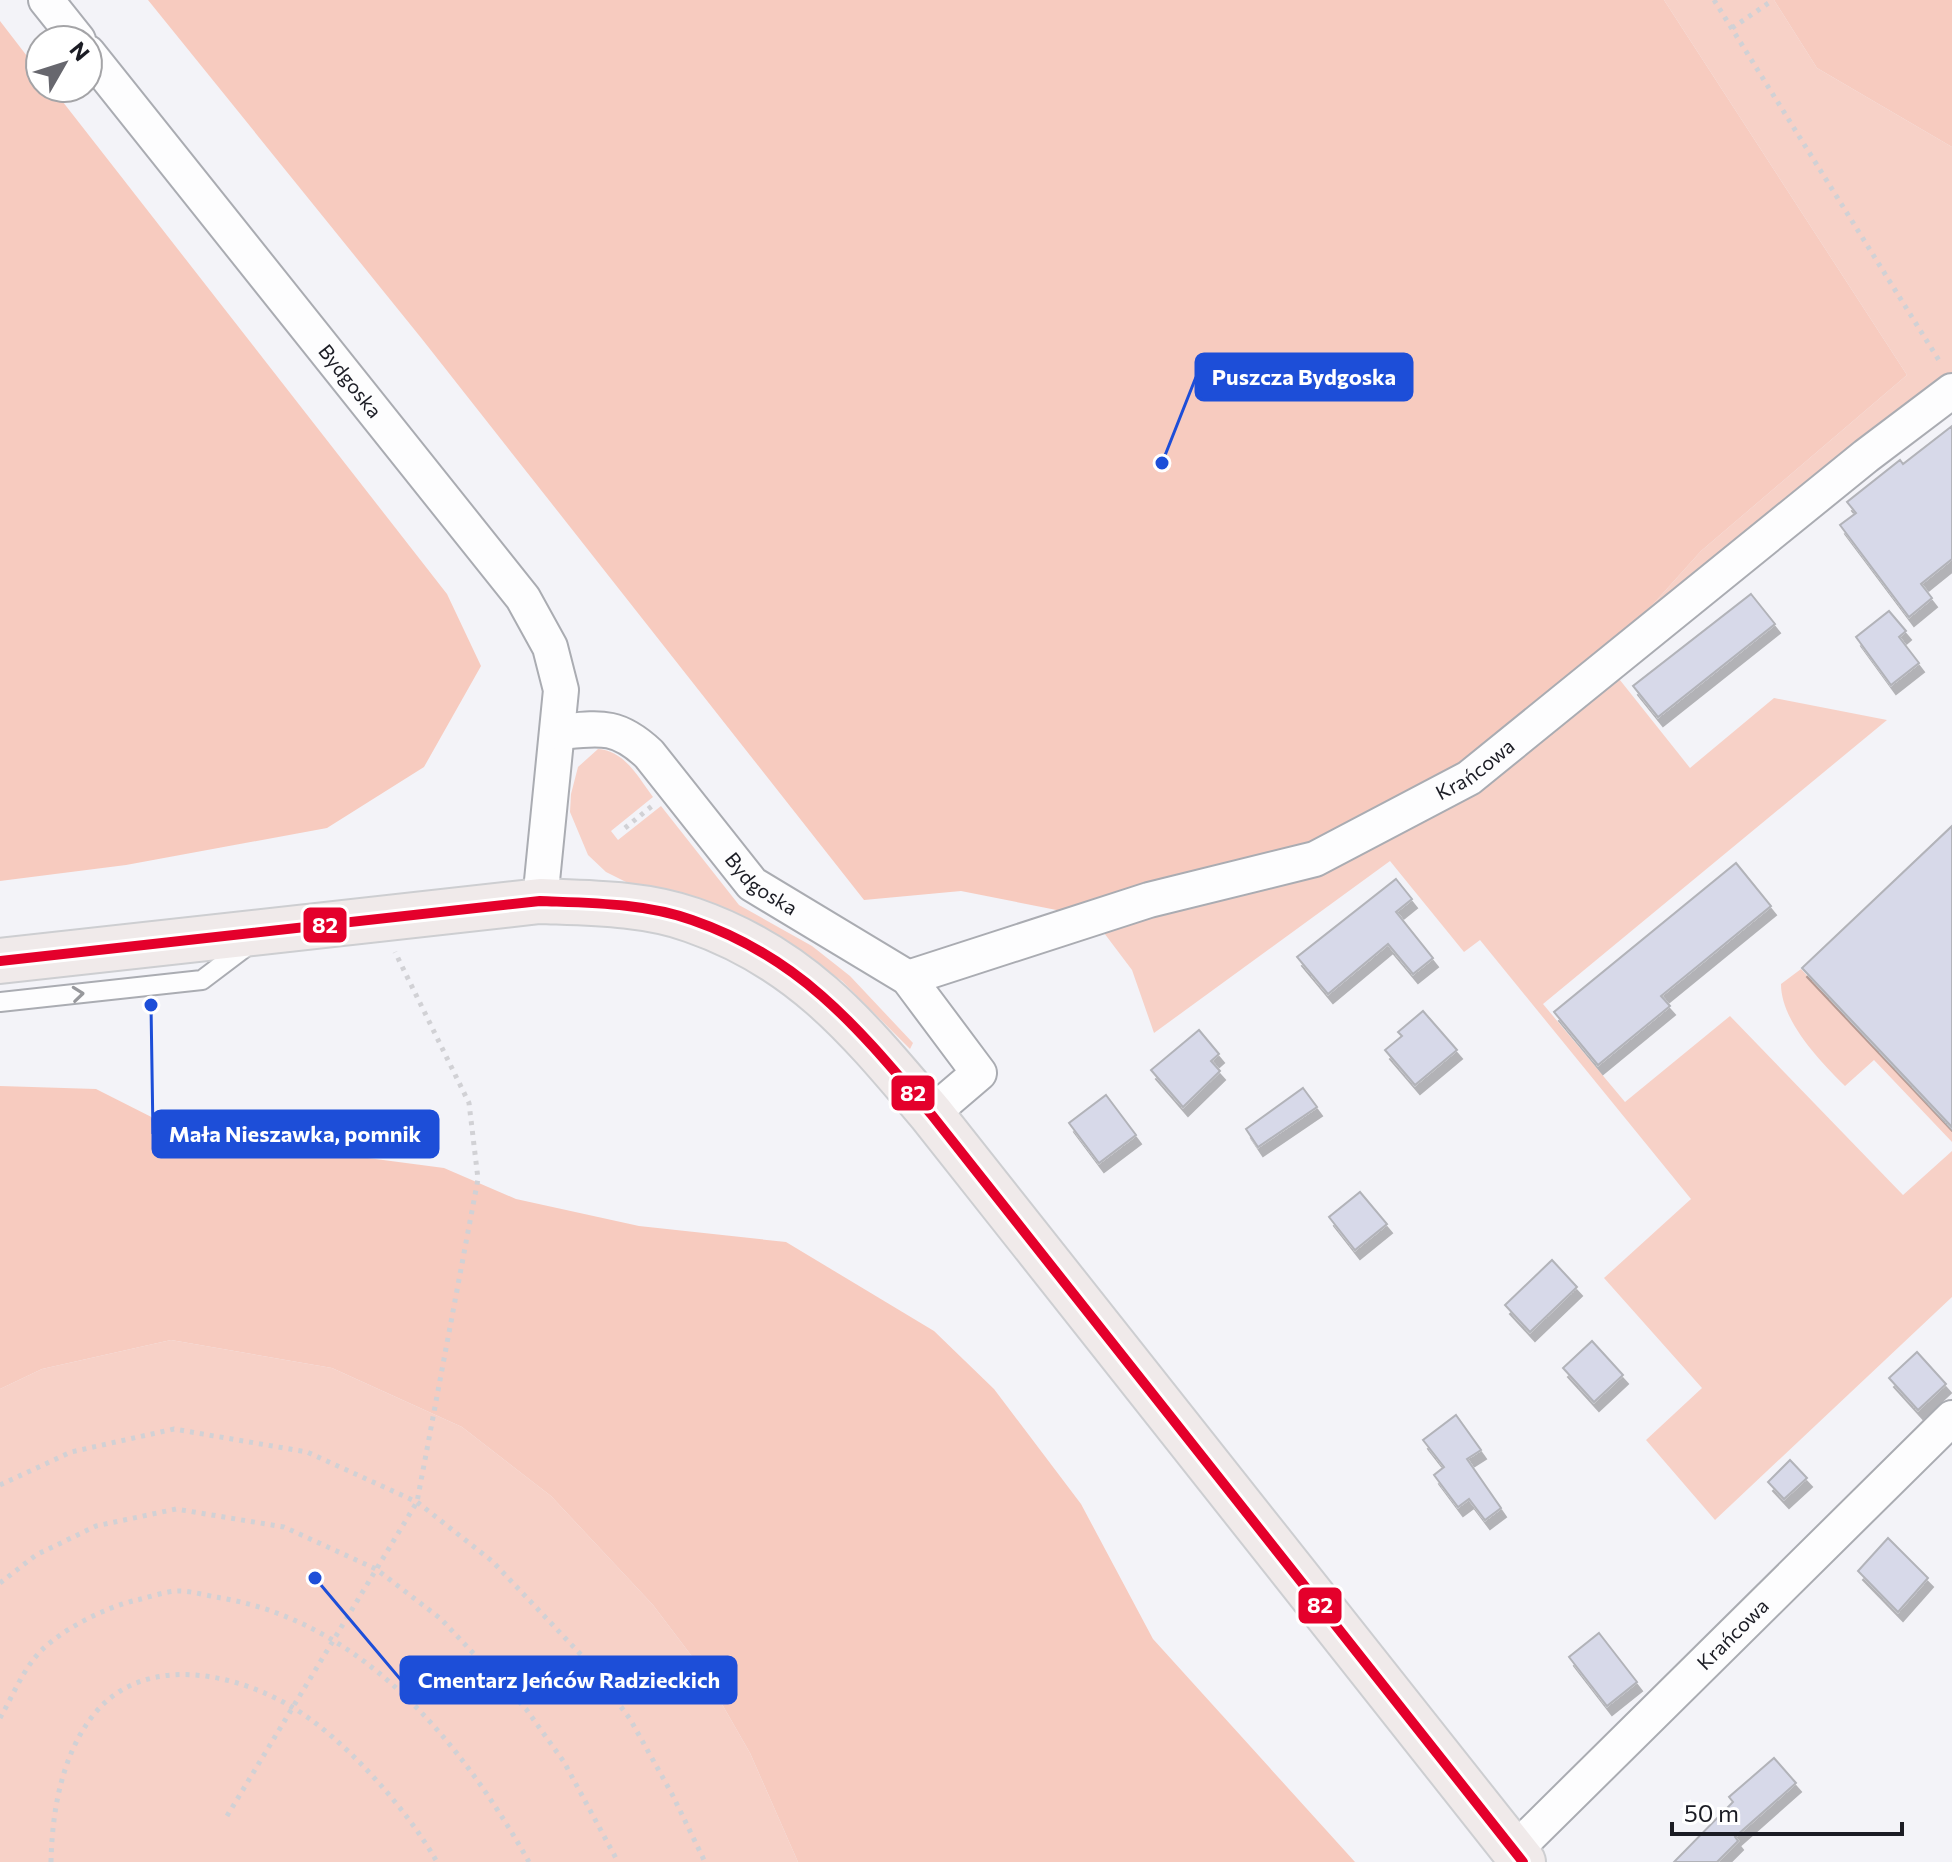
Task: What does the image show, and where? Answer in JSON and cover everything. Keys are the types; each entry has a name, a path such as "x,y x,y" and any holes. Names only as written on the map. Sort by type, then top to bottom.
{"main road":[{"path":"0,961 540,901 611,904 691,919 795,971 857,1027 931,1114 1519,1857"}],"street":[{"path":"46,0 65,24"},
{"name":"Bydgoska","path":"104,73 523,598 550,647 561,690 540,901"},
{"name":"Krańcowa","path":"908,978 1149,900 1315,859 1469,778 1866,456 1948,380"},
{"name":"Bydgoska","path":"559,732 604,728 630,736 649,754 752,884 908,978"},
{"path":"908,978 979,1073 931,1114"},
{"name":"Krańcowa","path":"1519,1857 1952,1418"}],"lane":[{"path":"0,1002 202,980 265,932"}],"path":[{"path":"1714,0 1948,380"},
{"path":"1732,28 1773,0"},
{"path":"227,1816 417,1502 478,1179 469,1103 379,919"},
{"path":"0,1485 71,1452 174,1429 307,1452 417,1502 492,1561 586,1660 630,1719 705,1862"},
{"path":"0,1583 36,1555 96,1526 176,1509 284,1527 376,1569 441,1619 526,1709 564,1762 618,1862"},
{"path":"0,1718 34,1658 79,1624 123,1603 178,1591 260,1604 335,1638 387,1680 463,1760 497,1805 529,1862"},
{"path":"51,1862 52,1821 68,1762 96,1712 121,1692 149,1679 180,1672 237,1682 292,1707 334,1740 369,1775 401,1811 437,1862"}],"shaded area":[{"path":"148,0 1664,0 1907,375 1701,551 1573,693 1395,820 1092,917 961,891 864,900 422,339"},
{"path":"1664,0 1774,0 1817,68 1952,147 1952,391 1608,665 1690,768 1774,698 1887,720 1543,1004 1625,1102 1730,1016 1903,1195 1952,1151 1952,1297 1715,1520 1646,1440 1702,1388 1604,1278 1691,1199 1480,940 1464,952 1390,861 1154,1033 1132,970 1092,917 1573,693 1701,551 1907,375"},
{"path":"1774,0 1952,0 1952,147 1817,68"},
{"path":"0,21 24,52 24,104 64,104 447,594 481,666 424,767 327,828 126,865 0,881"},
{"path":"598,749 623,760 653,797 611,831 618,840 661,806 739,905 812,946 850,976 913,1043 910,1049 842,981 771,931 709,902 628,883 606,872 588,855 570,812 571,794 578,767"},
{"path":"1801,969 1952,1131 1952,1142 1874,1060 1845,1086 1814,1052 1795,1026 1783,998 1781,984"},
{"path":"0,1086 96,1089 185,1134 444,1168 516,1199 639,1226 786,1242 934,1331 994,1389 1081,1504 1153,1639 1355,1862 798,1862 750,1753 703,1671 653,1605 551,1496 462,1427 332,1368 171,1340 42,1369 0,1389"},
{"path":"171,1340 332,1368 462,1427 551,1496 653,1605 703,1671 750,1753 798,1862 0,1862 0,1389 42,1369"}],"building":[{"path":"1952,426 1952,559 1921,584 1932,598 1909,617 1840,525 1856,513 1847,502 1900,460 1903,464"},
{"path":"1751,594 1775,624 1658,717 1633,686"},
{"path":"1889,611 1906,631 1899,637 1919,663 1891,685 1856,637"},
{"path":"1952,826 1952,1127 1802,968"},
{"path":"1736,863 1771,906 1661,996 1670,1006 1598,1065 1554,1012"},
{"path":"1396,879 1412,899 1396,912 1433,958 1413,974 1388,944 1328,994 1297,957"},
{"path":"1423,1011 1457,1050 1415,1085 1385,1050 1402,1036 1398,1032"},
{"path":"1199,1030 1219,1054 1211,1061 1220,1071 1183,1107 1151,1070"},
{"path":"1303,1088 1317,1107 1258,1147 1246,1129"},
{"path":"1106,1095 1136,1135 1099,1163 1069,1123"},
{"path":"1360,1192 1387,1224 1355,1250 1329,1217"},
{"path":"1552,1260 1577,1287 1530,1332 1505,1305"},
{"path":"1592,1341 1623,1375 1594,1402 1563,1368"},
{"path":"1917,1352 1946,1384 1918,1410 1889,1378"},
{"path":"1456,1415 1481,1450 1467,1459 1501,1508 1485,1520 1469,1499 1458,1507 1434,1475 1444,1467 1423,1440"},
{"path":"1790,1460 1807,1478 1784,1499 1768,1482"},
{"path":"1888,1538 1928,1578 1898,1612 1858,1571"},
{"path":"1599,1633 1637,1682 1607,1706 1569,1657"},
{"path":"1774,1758 1796,1783 1735,1837 1738,1841 1717,1862 1674,1862 1733,1802 1729,1797"}],"transit line":[{"name":"82","path":"0,961 540,901 617,905 674,914 731,936 766,954 826,999 853,1025 931,1114 1523,1862"}],"place":[{"name":"Puszcza Bydgoska","path":"1162,463"},
{"name":"Mała Nieszawka, pomnik","path":"151,1005"},
{"name":"Cmentarz Jeńców Radzieckich","path":"315,1578"}]}
